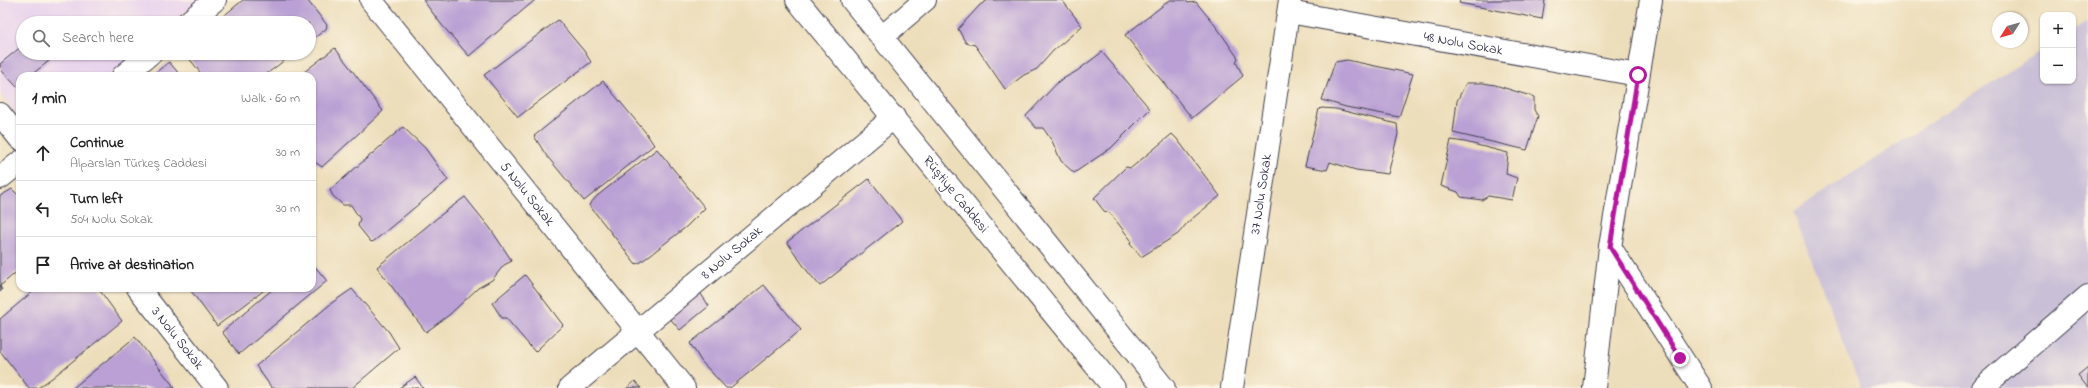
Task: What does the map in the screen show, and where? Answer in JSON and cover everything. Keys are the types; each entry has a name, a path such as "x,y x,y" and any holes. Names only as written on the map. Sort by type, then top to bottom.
{"street":[{"path":"196,16 215,0"},
{"name":"5 Nolu Sokak","path":"371,0 684,388"},
{"name":"Rüştiye Caddesi","path":"797,0 1114,388"},
{"path":"852,0 1164,388"},
{"path":"882,37 925,0"},
{"path":"1594,388 1610,247 1651,0"},
{"name":"48 Nolu Sokak","path":"1290,6 1638,75"},
{"name":"37 Nolu Sokak","path":"1232,388 1290,6"},
{"path":"128,72 142,60"},
{"path":"0,114 16,135"},
{"name":"8 Nolu Sokak","path":"570,388 639,332 894,117"},
{"path":"0,178 16,165"},
{"path":"1610,247 1701,388"},
{"name":"3 Nolu Sokak","path":"141,292 217,388"},
{"path":"1982,388 2088,296"}],"shaded area":[{"path":"0,0 200,0 181,16 16,16 16,60 127,60 113,72 16,72 16,115 0,94"},
{"path":"2088,20 2088,388 1861,388 1793,212 2040,51 2040,84 2076,84 2076,28"}],"building":[{"path":"243,0 307,0 327,25 326,29 316,37 316,16 224,16"},
{"path":"423,0 535,0 469,56 441,24"},
{"path":"988,0 1062,0 1082,26 1053,51 1037,69 1024,75 1005,89 975,45 966,43 958,29 980,5"},
{"path":"1170,0 1185,0 1188,3 1196,2 1218,29 1238,58 1236,62 1243,76 1192,118 1125,35"},
{"path":"1460,0 1545,0 1542,19 1459,3"},
{"path":"558,20 584,51 591,62 518,117 484,75"},
{"path":"335,48 383,111 322,167 316,163 316,72 304,72"},
{"path":"16,51 16,60 50,60 35,72 16,72 16,86 2,71 0,64"},
{"path":"1102,52 1150,109 1111,148 1074,173 1061,161 1052,141 1043,128 1036,128 1026,116 1059,81 1077,71"},
{"path":"190,60 285,60 269,72 200,72"},
{"path":"1347,60 1413,74 1399,117 1346,107 1322,100 1335,62"},
{"path":"169,62 178,72 156,72"},
{"path":"603,81 646,133 654,145 584,201 546,155 534,136"},
{"path":"1466,83 1495,85 1534,97 1534,110 1538,116 1527,150 1453,133 1457,101"},
{"path":"1319,109 1336,109 1397,124 1398,134 1388,174 1356,170 1330,162 1327,170 1305,166"},
{"path":"403,127 425,148 448,180 371,242 358,226 360,219 351,205 343,205 333,196 330,190"},
{"path":"1172,134 1220,196 1188,222 1178,234 1141,257 1130,244 1131,240 1110,213 1104,211 1094,198 1126,167 1131,168"},
{"path":"1451,140 1508,153 1506,174 1517,178 1512,200 1488,196 1482,200 1461,197 1458,192 1441,186"},
{"path":"657,149 705,208 686,227 641,262 636,264 589,205 597,196"},
{"path":"869,179 902,221 820,286 808,272 787,242"},
{"path":"12,189 16,193 16,272 0,286 0,196"},
{"path":"465,197 490,228 512,261 504,265 492,280 478,288 449,315 426,332 377,267"},
{"path":"316,268 327,281 316,290"},
{"path":"525,275 563,325 535,352 506,318 502,318 492,303"},
{"path":"764,285 801,330 730,388 726,388 701,361 690,343"},
{"path":"697,288 709,306 680,330 666,314"},
{"path":"352,289 389,332 399,348 352,388 272,388 256,366 333,302"},
{"path":"32,292 101,292 122,321 52,378 38,388 29,388 0,351 0,319"},
{"path":"192,292 262,292 217,326"},
{"path":"269,292 314,292 239,354 222,332"},
{"path":"135,337 175,388 73,388"},
{"path":"2088,367 2088,388 2078,375"},
{"path":"415,377 423,388 399,388"},
{"path":"635,381 641,388 627,388"}],"route":[{"path":"1638,75 1610,247 1680,358"}]}
